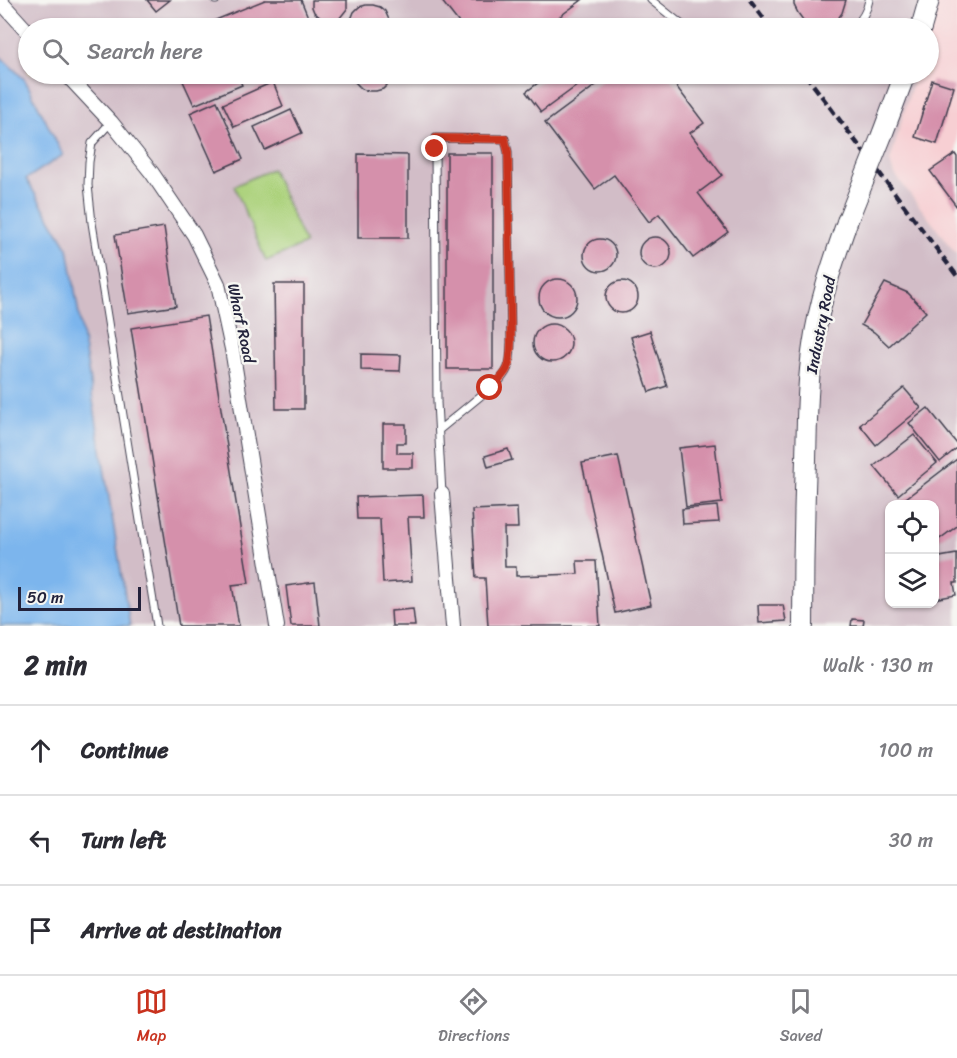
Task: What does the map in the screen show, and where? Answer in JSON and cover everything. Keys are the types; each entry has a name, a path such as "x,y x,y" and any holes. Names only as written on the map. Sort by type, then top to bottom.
{"street":[{"path":"924,18 929,0"},
{"path":"0,1 18,21"},
{"name":"Wharf Road","path":"75,84 111,122 152,172 194,235 218,284 232,349 277,626"},
{"name":"Industry Road","path":"803,626 808,392 813,345 835,257 901,84"},
{"path":"442,494 453,626"}],"lane":[{"path":"651,0 674,18"},
{"path":"862,18 869,0"},
{"path":"111,122 92,143 88,185 93,234 158,626"},
{"path":"439,430 500,380 510,365 508,152 505,139 436,138 436,367 442,494"}],"shaded area":[{"path":"0,0 936,0 931,18 18,18 18,73 0,56"},
{"path":"936,0 957,0 957,255 893,172 890,161 912,84 939,84 939,18 931,18"},
{"path":"25,84 912,84 890,161 893,172 957,255 957,626 130,626 68,248 26,179"}],"green space":[{"path":"272,169 305,244 266,261 234,186"}],"water":[{"path":"0,56 18,73 18,84 27,84 63,155 26,179 68,248 130,626 0,626"}],"building":[{"path":"147,0 170,0 156,11"},
{"path":"265,0 301,0 308,17 305,18 221,18"},
{"path":"312,0 347,0 347,9 340,18 321,18 312,7"},
{"path":"441,0 582,0 558,18 455,18"},
{"path":"794,0 846,0 838,18 802,18 794,5"},
{"path":"373,5 380,7 388,18 352,18 359,7"},
{"path":"939,82 954,87 937,144 915,137 931,84"},
{"path":"184,84 242,85 194,105"},
{"path":"268,84 274,84 283,106 234,127 223,104"},
{"path":"357,84 388,84 376,91 362,89"},
{"path":"537,84 579,84 541,112 526,92"},
{"path":"598,84 675,84 704,123 690,133 722,175 698,193 728,232 693,258 659,214 649,222 614,175 595,189 545,123"},
{"path":"217,101 243,159 216,171 190,113"},
{"path":"291,110 302,133 265,150 254,127"},
{"path":"447,153 493,153 493,369 447,369"},
{"path":"358,154 408,155 408,238 358,238"},
{"path":"955,154 957,157 957,207 930,171"},
{"path":"164,227 176,306 128,313 115,235"},
{"path":"655,237 667,241 671,253 667,265 655,269 643,265 639,253 643,241"},
{"path":"600,239 612,243 616,255 612,267 600,271 588,267 584,255 588,243"},
{"path":"558,279 565,280 571,285 576,291 576,305 571,311 565,316 558,317 551,316 545,311 540,305 539,298 540,291 545,285 551,280"},
{"path":"622,281 634,285 638,297 634,309 622,313 610,309 606,297 610,285"},
{"path":"885,283 908,293 926,312 889,346 874,332 861,325"},
{"path":"274,284 304,284 304,409 276,409"},
{"path":"206,316 249,583 232,585 239,626 179,626 131,328"},
{"path":"552,324 559,325 565,330 570,336 570,350 565,356 559,361 552,362 545,361 539,356 534,350 533,343 534,336 539,330 545,325"},
{"path":"650,331 667,386 649,392 631,337"},
{"path":"361,354 401,355 400,371 361,370"},
{"path":"904,388 921,408 876,445 860,425"},
{"path":"928,408 957,444 957,448 940,462 909,423"},
{"path":"383,424 406,424 406,443 397,443 397,453 413,453 413,468 383,468"},
{"path":"914,435 937,463 898,495 874,466"},
{"path":"715,444 722,503 686,507 679,448"},
{"path":"508,449 512,460 488,467 485,456"},
{"path":"618,456 651,605 615,613 582,463"},
{"path":"957,459 957,526 939,539 939,500 904,500"},
{"path":"423,495 424,517 408,517 412,581 383,583 380,519 357,519 356,497"},
{"path":"717,506 719,522 683,524 682,509"},
{"path":"517,508 518,528 504,528 505,567 516,567 516,576 578,574 577,561 596,561 600,626 488,626 485,578 476,578 472,510"},
{"path":"957,554 957,583 954,583 956,595 939,598 939,557"},
{"path":"315,582 320,626 291,626 286,586"},
{"path":"758,605 783,605 786,621 759,623"},
{"path":"413,609 415,626 392,626 391,611"},
{"path":"852,619 864,620 863,626 851,626"}],"railway":[{"path":"750,0 764,18"},
{"path":"813,84 957,276"}],"route":[{"path":"435,149 436,138 505,139 508,152 510,365 500,380 490,388"}]}
